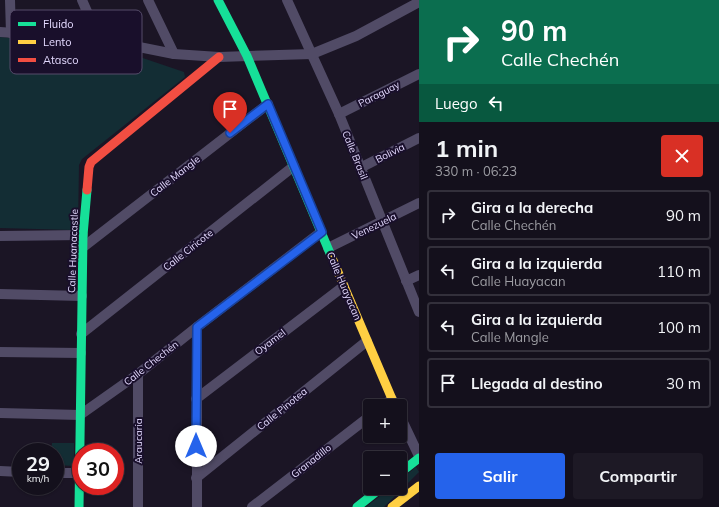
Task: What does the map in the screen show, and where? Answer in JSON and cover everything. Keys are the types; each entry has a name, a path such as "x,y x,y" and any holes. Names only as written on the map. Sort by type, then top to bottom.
{"street":[{"path":"10,0 10,10"},
{"path":"82,0 86,10"},
{"path":"148,0 174,54"},
{"name":"Calle Huayacan","path":"218,0 247,56 393,399"},
{"name":"Calle Brasil","path":"287,0 339,114 419,312"},
{"path":"142,48 174,54 219,57 312,54 356,36 419,2"},
{"path":"0,32 10,33"},
{"name":"Calle Huanacastle","path":"80,443 82,248 88,169 91,162 219,57"},
{"name":"Paraguay","path":"339,114 419,74"},
{"name":"Calle Mangle","path":"82,248 268,104"},
{"name":"Bolivia","path":"360,168 419,138"},
{"name":"Calle Ciricote","path":"81,334 294,166"},
{"name":"Venezuela","path":"328,248 419,204"},
{"name":"Calle Chechén","path":"80,415 138,374 322,232"},
{"path":"0,236 83,235"},
{"path":"406,281 419,275"},
{"name":"Oyamel","path":"196,399 344,286"},
{"path":"0,294 82,296"},
{"path":"197,327 197,507"},
{"name":"Calle Pinotea","path":"196,478 367,341"},
{"path":"0,352 81,353"},
{"name":"Araucaria","path":"138,374 138,507"},
{"path":"0,413 80,415"},
{"name":"Granadillo","path":"252,507 363,421"},
{"path":"407,431 419,457 407,467"},
{"path":"0,471 12,472"},
{"path":"392,507 419,486"},
{"name":"Calle Huanacastle","path":"79,495 79,507"},
{"path":"357,507 372,495"}],"shaded area":[{"path":"0,37 10,38 10,74 142,74 142,58 184,72 185,77 82,159 79,165 78,225 73,230 0,228"},
{"path":"64,443 72,443 72,466 64,465"},
{"path":"416,467 419,472 407,484 407,474"},
{"path":"381,495 396,495 384,507 366,507"}],"traffic: fast":[{"path":"218,0 247,56 332,258"},
{"path":"79,507 83,235 87,190"},
{"path":"407,467 419,458"},
{"path":"357,507 372,495"}],"traffic: slow":[{"path":"332,258 392,399"},
{"path":"392,507 419,486"}],"traffic: jam":[{"path":"87,190 89,167 91,162 219,57"}],"route":[{"path":"196,446 197,327 322,232 268,104 230,133"}]}
